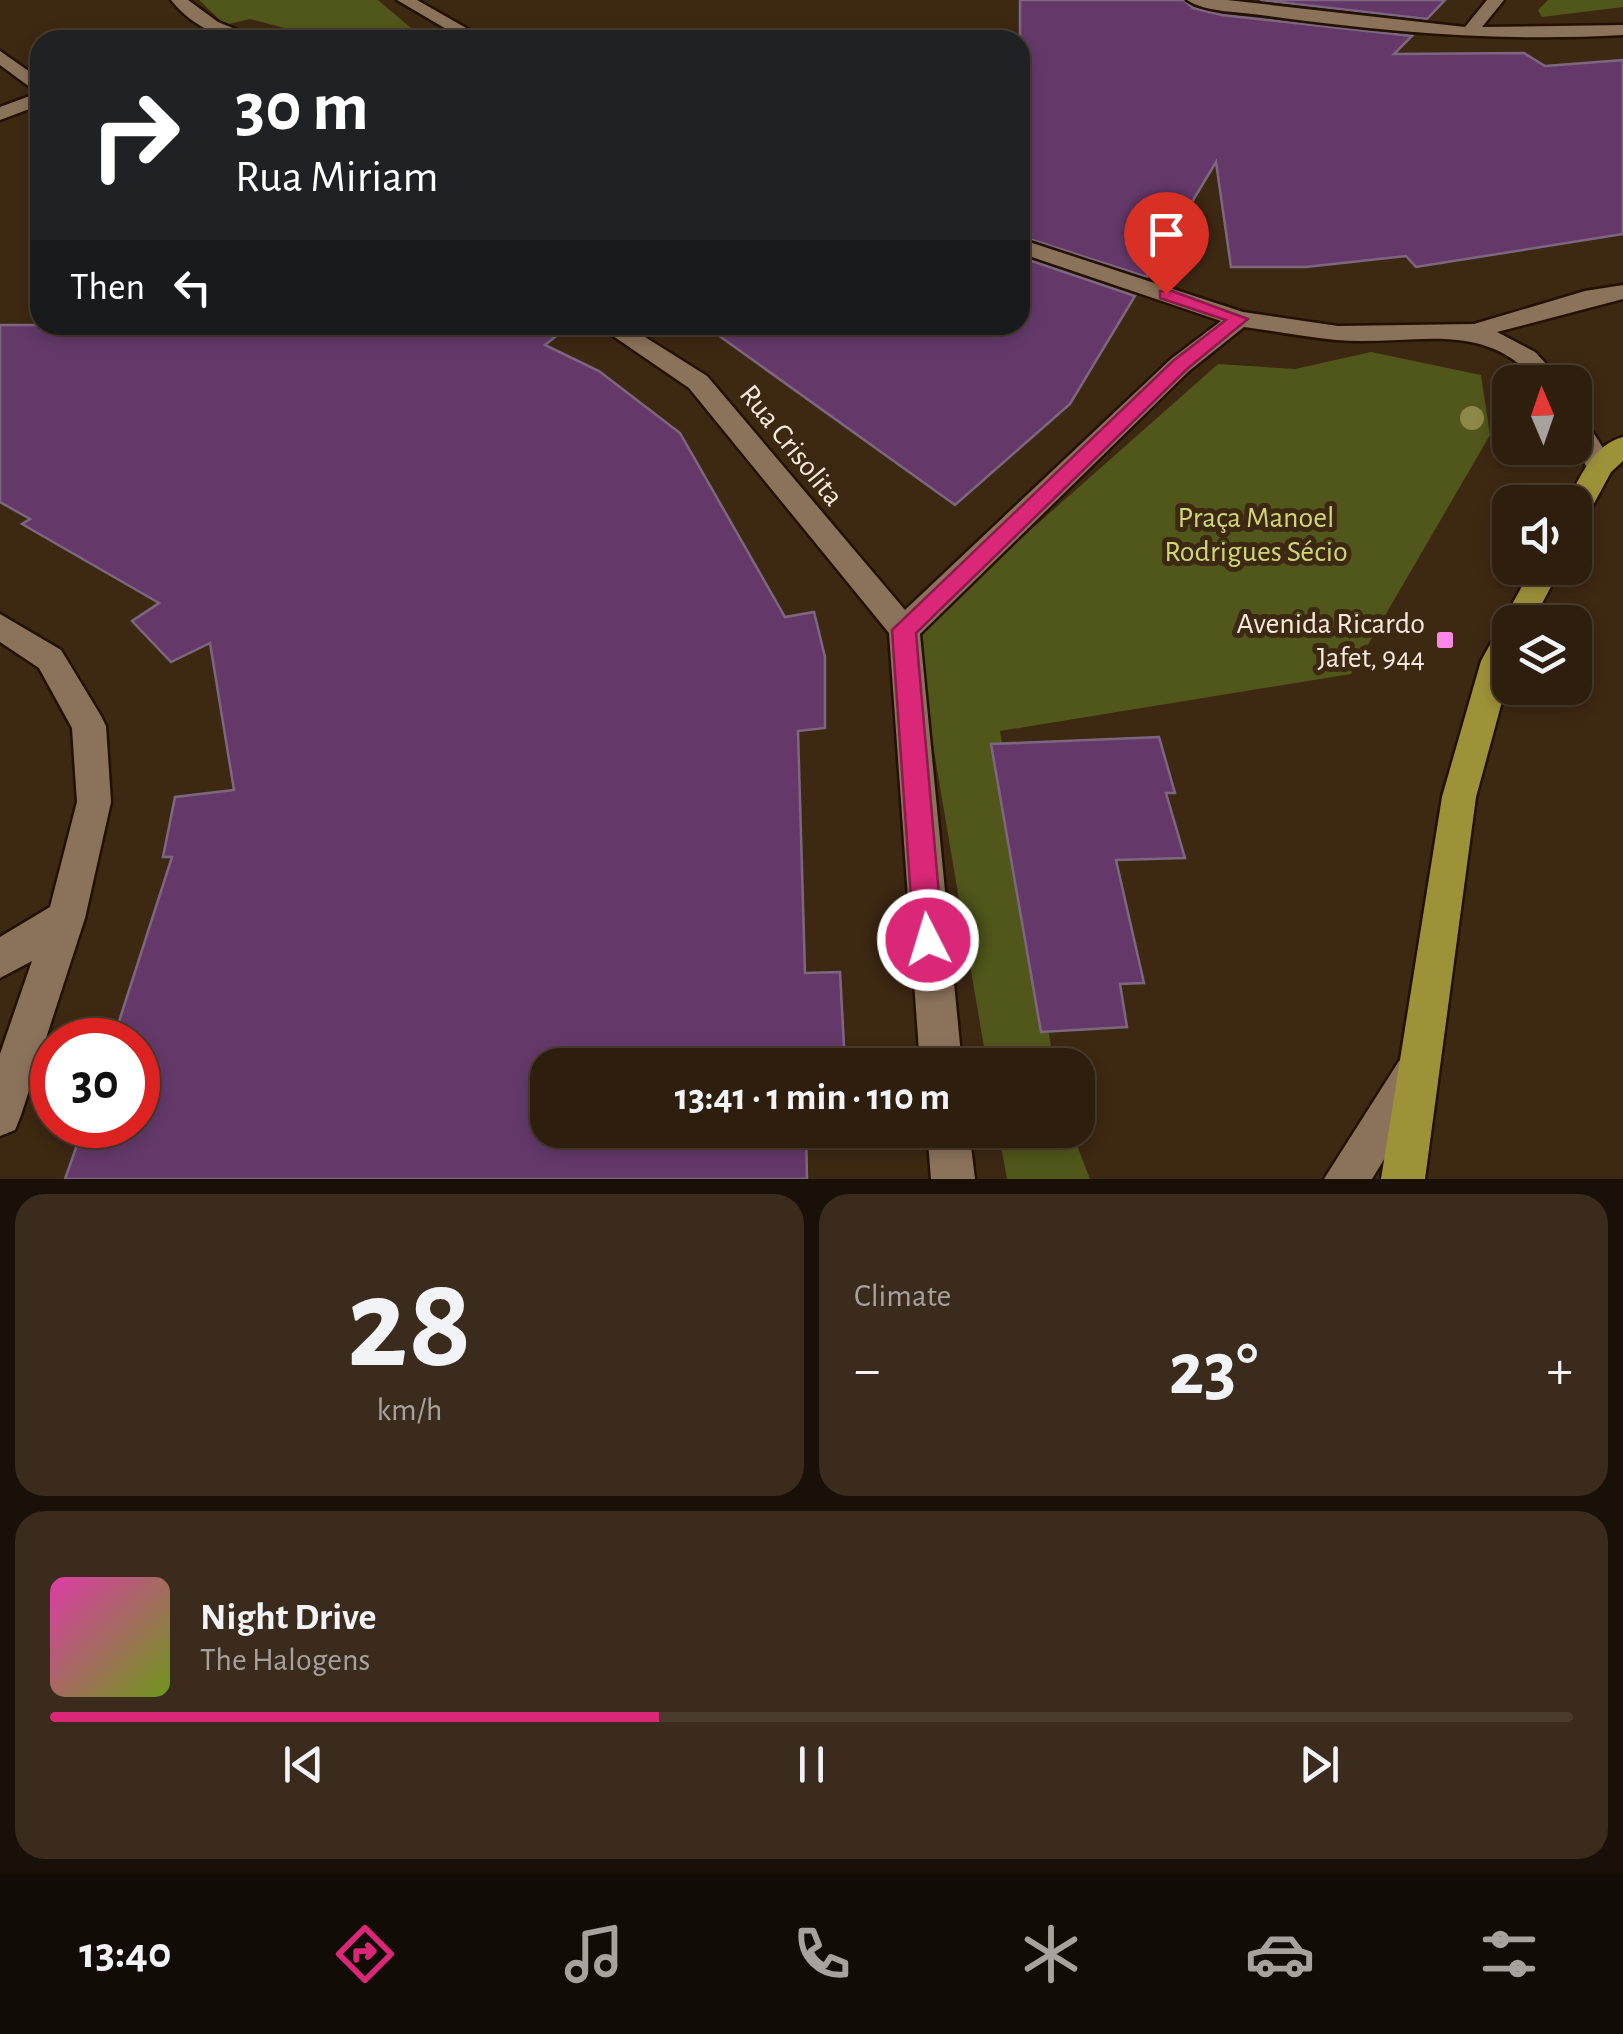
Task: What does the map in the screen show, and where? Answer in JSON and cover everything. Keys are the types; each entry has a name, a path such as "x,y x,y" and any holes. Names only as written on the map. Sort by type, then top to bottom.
{"main road":[{"path":"1590,485 1600,466 1623,446"},
{"path":"1403,1179 1459,797 1492,679"}],"street":[{"path":"179,0 189,12 219,30"},
{"path":"405,0 458,30"},
{"path":"1194,0 1470,31 1578,34 1623,30"},
{"path":"1470,31 1496,0"},
{"path":"0,56 30,80"},
{"path":"0,114 30,102"},
{"path":"1030,249 1239,319 1338,333 1475,330 1593,296 1623,292"},
{"path":"941,1048 904,630 1180,365 1239,319"},
{"path":"1475,330 1537,365"},
{"name":"Rua Crisolita","path":"625,335 698,382 904,630"},
{"path":"1592,453 1600,466"},
{"path":"0,626 50,659 88,726 94,802 66,918 0,1115"},
{"path":"0,960 66,918"},
{"path":"1346,1179 1416,1074"},
{"path":"950,1148 953,1179"}],"green space":[{"path":"199,0 378,0 413,30 291,30 250,19 225,25"},
{"path":"1548,0 1623,0 1623,7 1542,17 1538,10"},
{"name":"Praça Manoel Rodrigues Sécio","path":"1371,352 1481,375 1490,435 1351,674 1000,731 1051,1048 984,1048 914,633 1218,364 1295,369"},
{"path":"1001,1148 1078,1148 1090,1179 1007,1179"}],"building":[{"path":"1020,0 1184,0 1193,8 1222,15 1412,36 1394,54 1524,53 1545,66 1623,60 1623,234 1416,267 1406,256 1306,267 1231,267 1216,162 1147,277 1030,239 1030,30 1020,30"},
{"path":"1260,0 1445,0 1427,19"},
{"path":"1030,260 1135,296 1070,404 955,505 718,335 1030,335"},
{"path":"0,325 30,325 30,335 558,335 545,345 599,371 680,433 785,617 814,612 825,657 825,728 798,731 805,973 840,972 844,1048 530,1048 530,1148 806,1148 807,1179 65,1179 76,1148 160,1148 160,1018 120,1018 172,857 163,857 175,797 234,790 210,643 171,662 132,621 159,603 22,524 30,519 0,502"},
{"path":"1159,737 1175,793 1166,793 1185,858 1116,860 1144,983 1120,984 1127,1027 1041,1032 991,744"}],"place":[{"name":"Avenida Ricardo Jafet, 944","path":"1445,640"}],"route":[{"path":"928,940 904,630 1180,365 1239,319 1166,294"}]}
